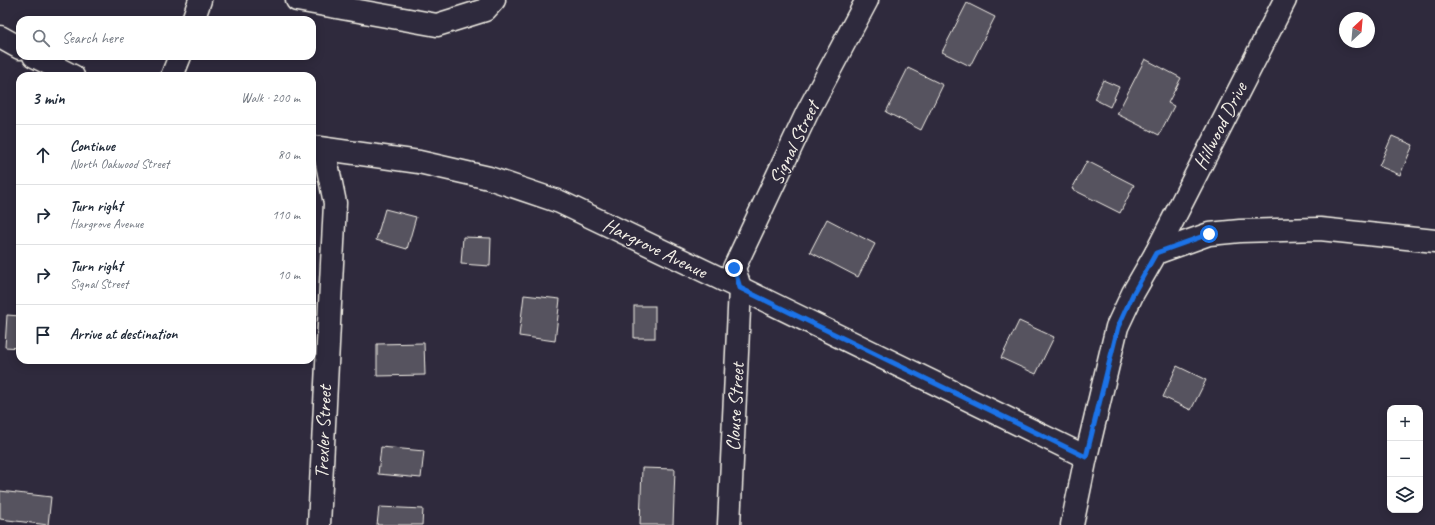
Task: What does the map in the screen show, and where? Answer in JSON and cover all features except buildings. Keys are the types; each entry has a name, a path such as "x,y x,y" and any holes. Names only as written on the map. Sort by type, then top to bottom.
{"street":[{"path":"194,16 200,0"},
{"path":"296,0 437,25 485,10 494,0"},
{"name":"Signal Street","path":"740,288 734,268 807,113 867,0"},
{"name":"Hillwood Drive","path":"1072,525 1086,457 1118,327 1133,294 1156,253 1285,0"},
{"path":"0,37 16,46"},
{"path":"42,60 65,72"},
{"path":"174,72 178,60"},
{"name":"Hargrove Avenue","path":"318,148 419,162 489,178 560,202 1086,457"},
{"name":"Trexler Street","path":"318,148 335,203 319,525"},
{"path":"1156,253 1209,234 1240,231 1320,229 1435,241"},
{"name":"Clouse Street","path":"729,525 740,288"}],"route":[{"path":"734,268 740,288 1086,457 1118,327 1133,294 1156,253 1209,234"}]}
